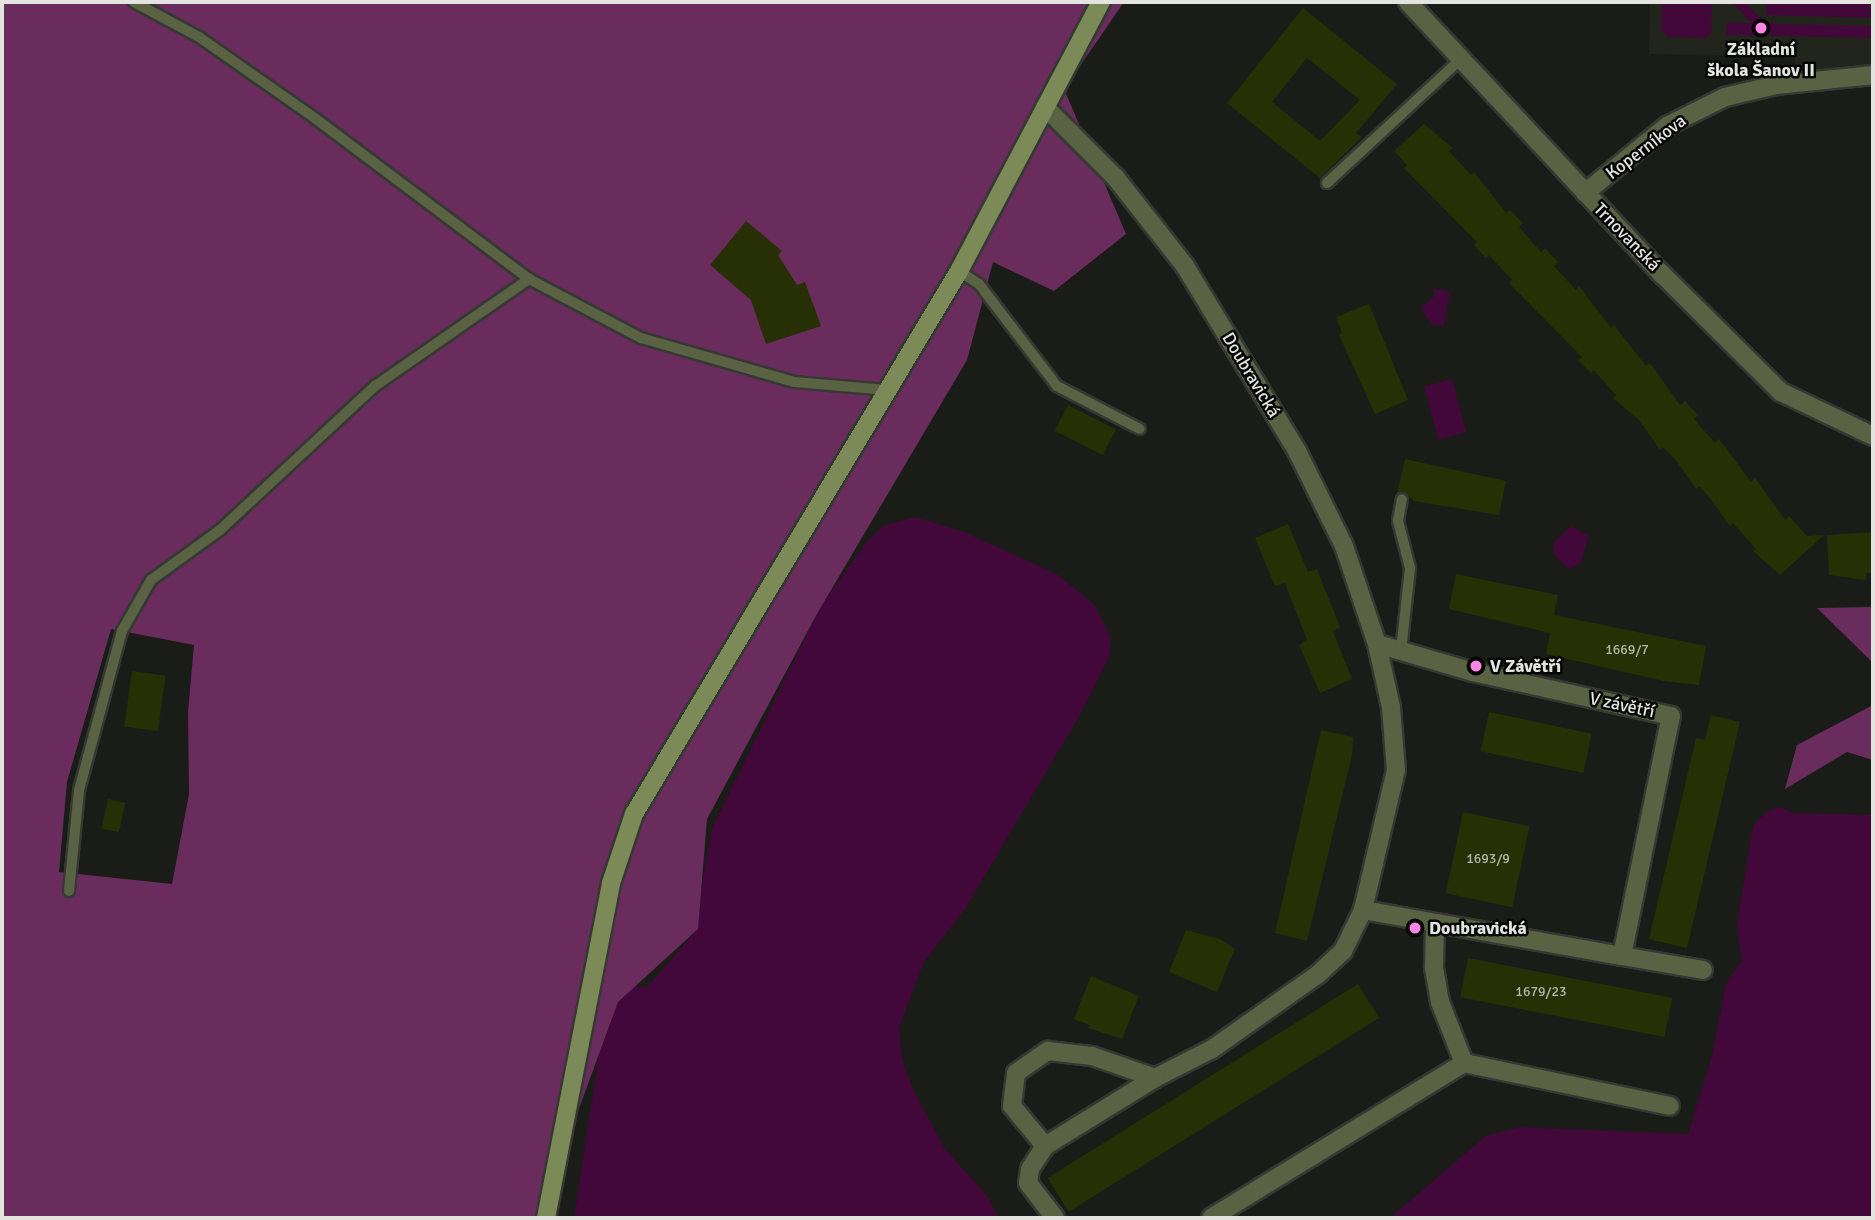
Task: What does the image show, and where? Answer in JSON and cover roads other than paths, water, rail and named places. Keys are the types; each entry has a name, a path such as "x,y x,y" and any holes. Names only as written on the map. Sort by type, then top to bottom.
{"street":[{"path":"546,1218 611,883 634,814 959,271 1101,2"},
{"name":"Trnovanská","path":"1408,2 1585,193 1781,392 1873,436"},
{"name":"Koperníkova","path":"1585,193 1667,126 1725,97 1776,85 1873,75"},
{"name":"Doubravická","path":"1045,107 1115,177 1185,266 1297,451 1343,546 1377,644 1391,707 1396,770 1363,910 1343,951 1317,975 1212,1049 1154,1078 1045,1146"},
{"name":"V závětří","path":"1377,644 1473,672 1671,716 1622,956"},
{"path":"1363,910 1703,970"},
{"path":"1435,923 1434,967 1440,1002 1464,1063"},
{"path":"1055,1218 1028,1184 1030,1169 1045,1146 1012,1106 1016,1073 1048,1051 1091,1056 1154,1078"},
{"path":"1211,1218 1464,1063 1670,1106"}],"lane":[{"path":"134,2 199,37 306,111 529,279 641,338 794,382 888,390"},
{"path":"1327,183 1461,59"},
{"path":"959,271 979,284 1057,386 1140,429"},
{"path":"69,891 79,790 122,631 151,580 230,521 375,386 529,279"},
{"path":"1402,499 1398,521 1410,581 1402,651"}],"place":[{"name":"Základní škola Šanov II","path":"1761,28"},
{"name":"V Závětří","path":"1476,666"},
{"name":"Doubravická","path":"1415,928"}]}
